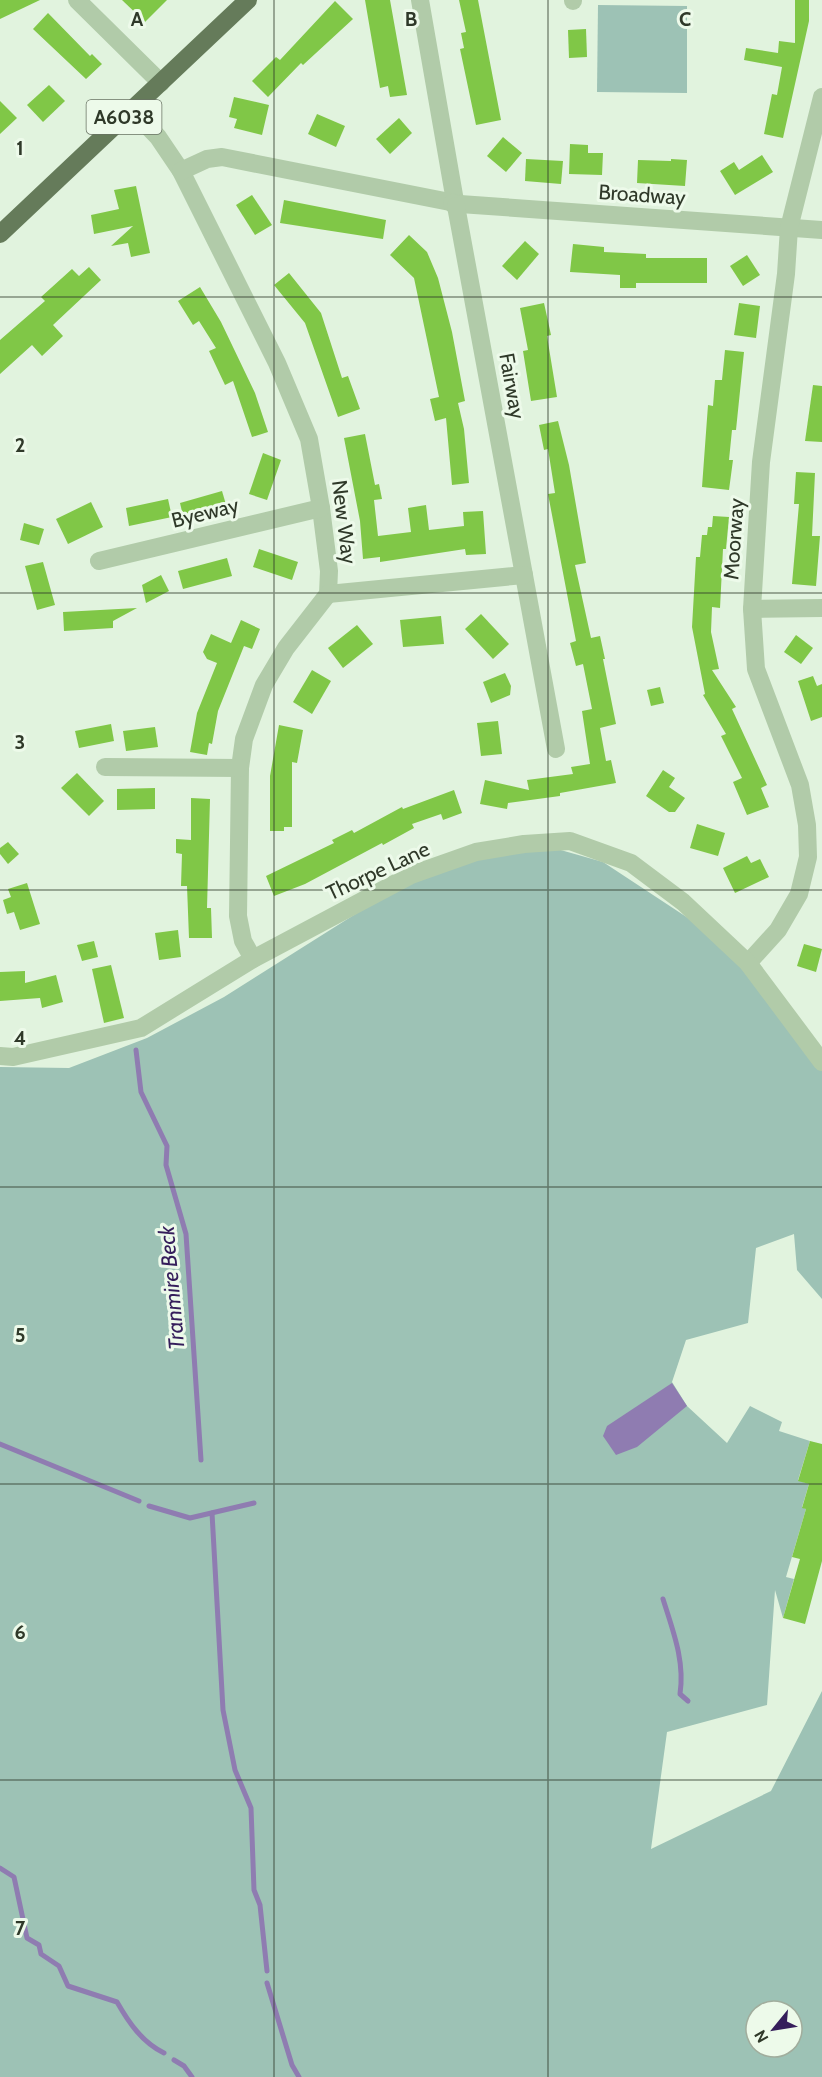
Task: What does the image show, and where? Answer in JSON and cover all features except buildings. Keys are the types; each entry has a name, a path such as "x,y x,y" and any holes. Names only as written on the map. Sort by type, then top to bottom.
{"main road":[{"name":"A6038","path":"0,234 248,0"}],"street":[{"path":"77,0 161,83"},
{"name":"Fairway","path":"420,0 556,749"},
{"name":"Moorway","path":"748,963 778,930 799,894 808,857 807,825 800,784 756,669 752,609 761,462 786,274 789,228 822,97"},
{"name":"New Way","path":"132,110 158,137 181,171 300,412 309,439 321,508 329,571 328,594 286,648 264,685 244,739 240,768 238,916 243,941 254,959"},
{"name":"Broadway","path":"181,171 207,159 222,157 456,204 822,230"},
{"name":"Byeway","path":"99,561 321,508"},
{"path":"328,594 524,575"},
{"path":"752,609 822,608"},
{"path":"105,767 240,768"},
{"name":"Thorpe Lane","path":"0,1056 14,1057 141,1029 254,959 411,875 476,852 524,844 570,841 631,863 683,902 748,963 822,1062"}],"shaded area":[{"path":"598,5 687,6 687,93 597,92"},
{"path":"550,847 603,862 688,918 744,969 822,1064 822,1299 797,1270 794,1234 756,1248 748,1323 686,1340 672,1382 687,1406 727,1443 750,1406 782,1422 779,1431 810,1441 798,1480 809,1484 802,1507 806,1509 786,1577 794,1579 783,1618 775,1590 767,1705 667,1732 651,1849 771,1791 822,1691 822,2077 0,2077 0,1067 69,1068 147,1038 224,997 403,884 471,861"},
{"path":"672,1383 687,1406 637,1447 616,1455 603,1436 607,1426"}],"waterway":[{"name":"Tranmire Beck","path":"136,1050 141,1092 167,1146 166,1165 186,1234 201,1460"},
{"path":"0,1444 139,1501"},
{"path":"149,1506 190,1518 254,1503"},
{"path":"212,1513 223,1710 235,1770 251,1808 254,1890 260,1905 267,1971"},
{"path":"663,1599 679,1658 680,1694 688,1701"},
{"path":"0,1868 14,1877 27,1938 39,1945 41,1954 59,1966 68,1986 117,2002 137,2031 156,2049 164,2053"},
{"path":"267,1983 292,2065 299,2077"},
{"path":"174,2060 184,2066 192,2077"}]}
